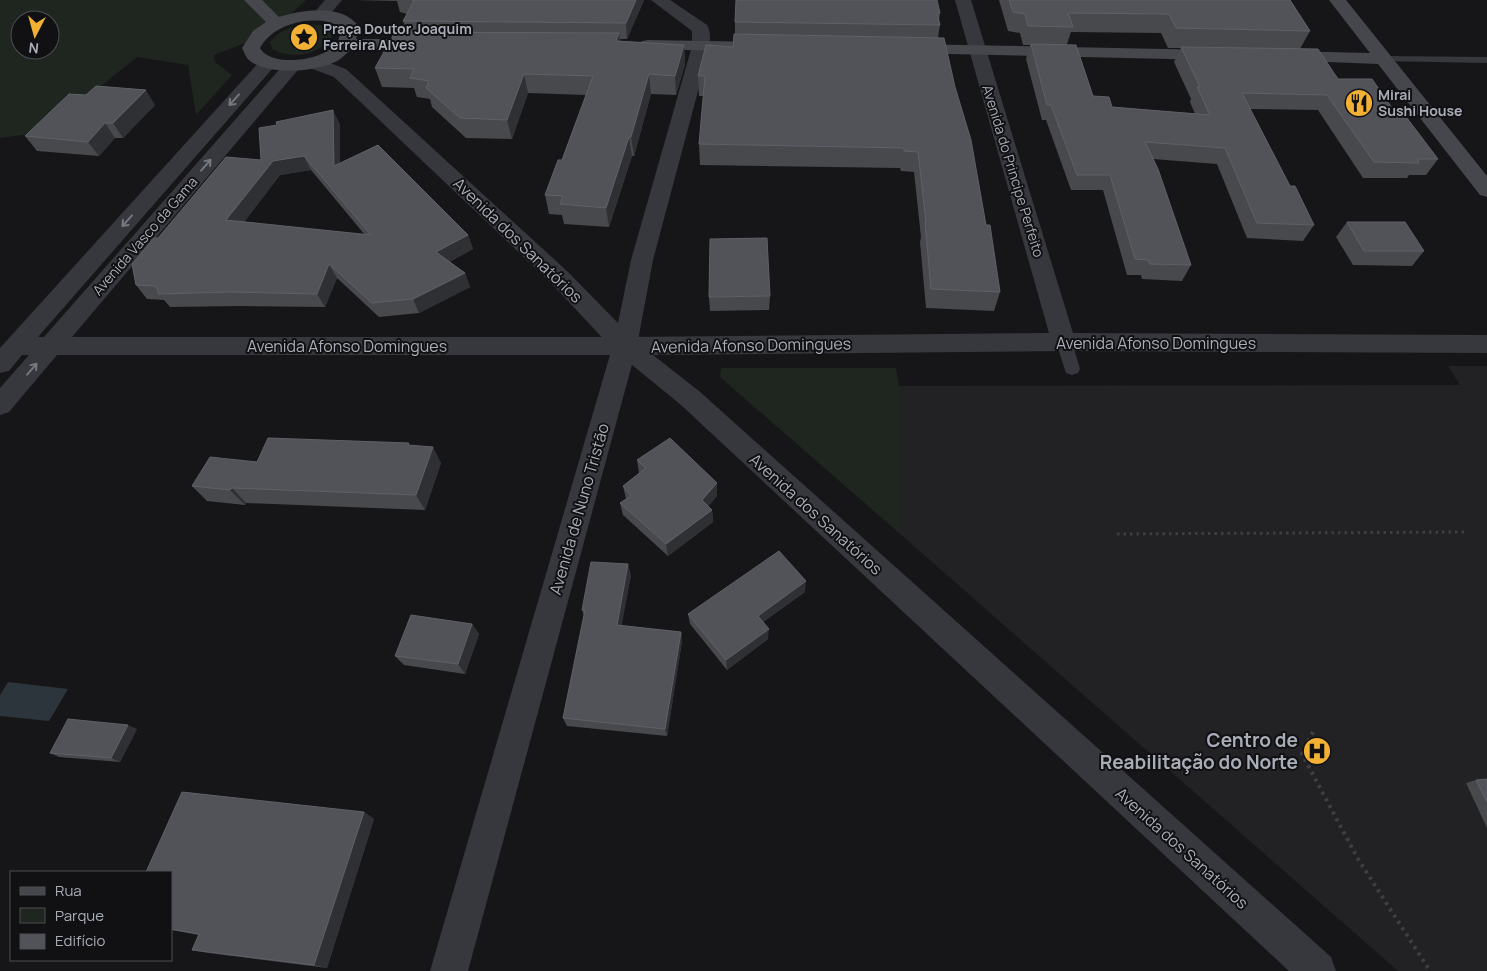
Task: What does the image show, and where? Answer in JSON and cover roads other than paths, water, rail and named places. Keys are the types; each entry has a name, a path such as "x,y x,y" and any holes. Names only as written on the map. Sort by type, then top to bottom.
{"main road":[{"path":"252,0 277,24"},
{"path":"1338,0 1487,190"},
{"path":"319,16 344,21 350,27 351,36 346,44 327,58 291,67 267,64 252,53 252,45 256,37 277,24 289,18 319,16"},
{"path":"346,44 445,44"},
{"path":"632,45 790,47"},
{"path":"888,49 1232,55"},
{"path":"1272,56 1384,59"}],"street":[{"path":"319,16 334,0"},
{"path":"659,0 701,29 701,46"},
{"name":"Avenida do Principe Perfeito","path":"963,0 1064,342"},
{"name":"Avenida de Nuno Tristão","path":"449,971 625,346 642,260 701,46"},
{"name":"Avenida dos Sanatórios","path":"313,63 340,73 559,277 625,346 690,398 1317,971"},
{"name":"Avenida Vasco da Gama","path":"0,364 267,64"},
{"name":"Avenida Vasco da Gama","path":"0,406 291,67"},
{"name":"Avenida Afonso Domingues","path":"16,346 625,346 1064,342 1487,344"}],"lane":[{"path":"1384,59 1487,60"},
{"path":"1064,342 1072,369"}],"place":[{"name":"Praça Doutor Joaquim Ferreira Alves","path":"304,37"},
{"name":"Mirai Sushi House","path":"1359,103"},
{"name":"Centro de Reabilitação do Norte","path":"1317,751"}]}
